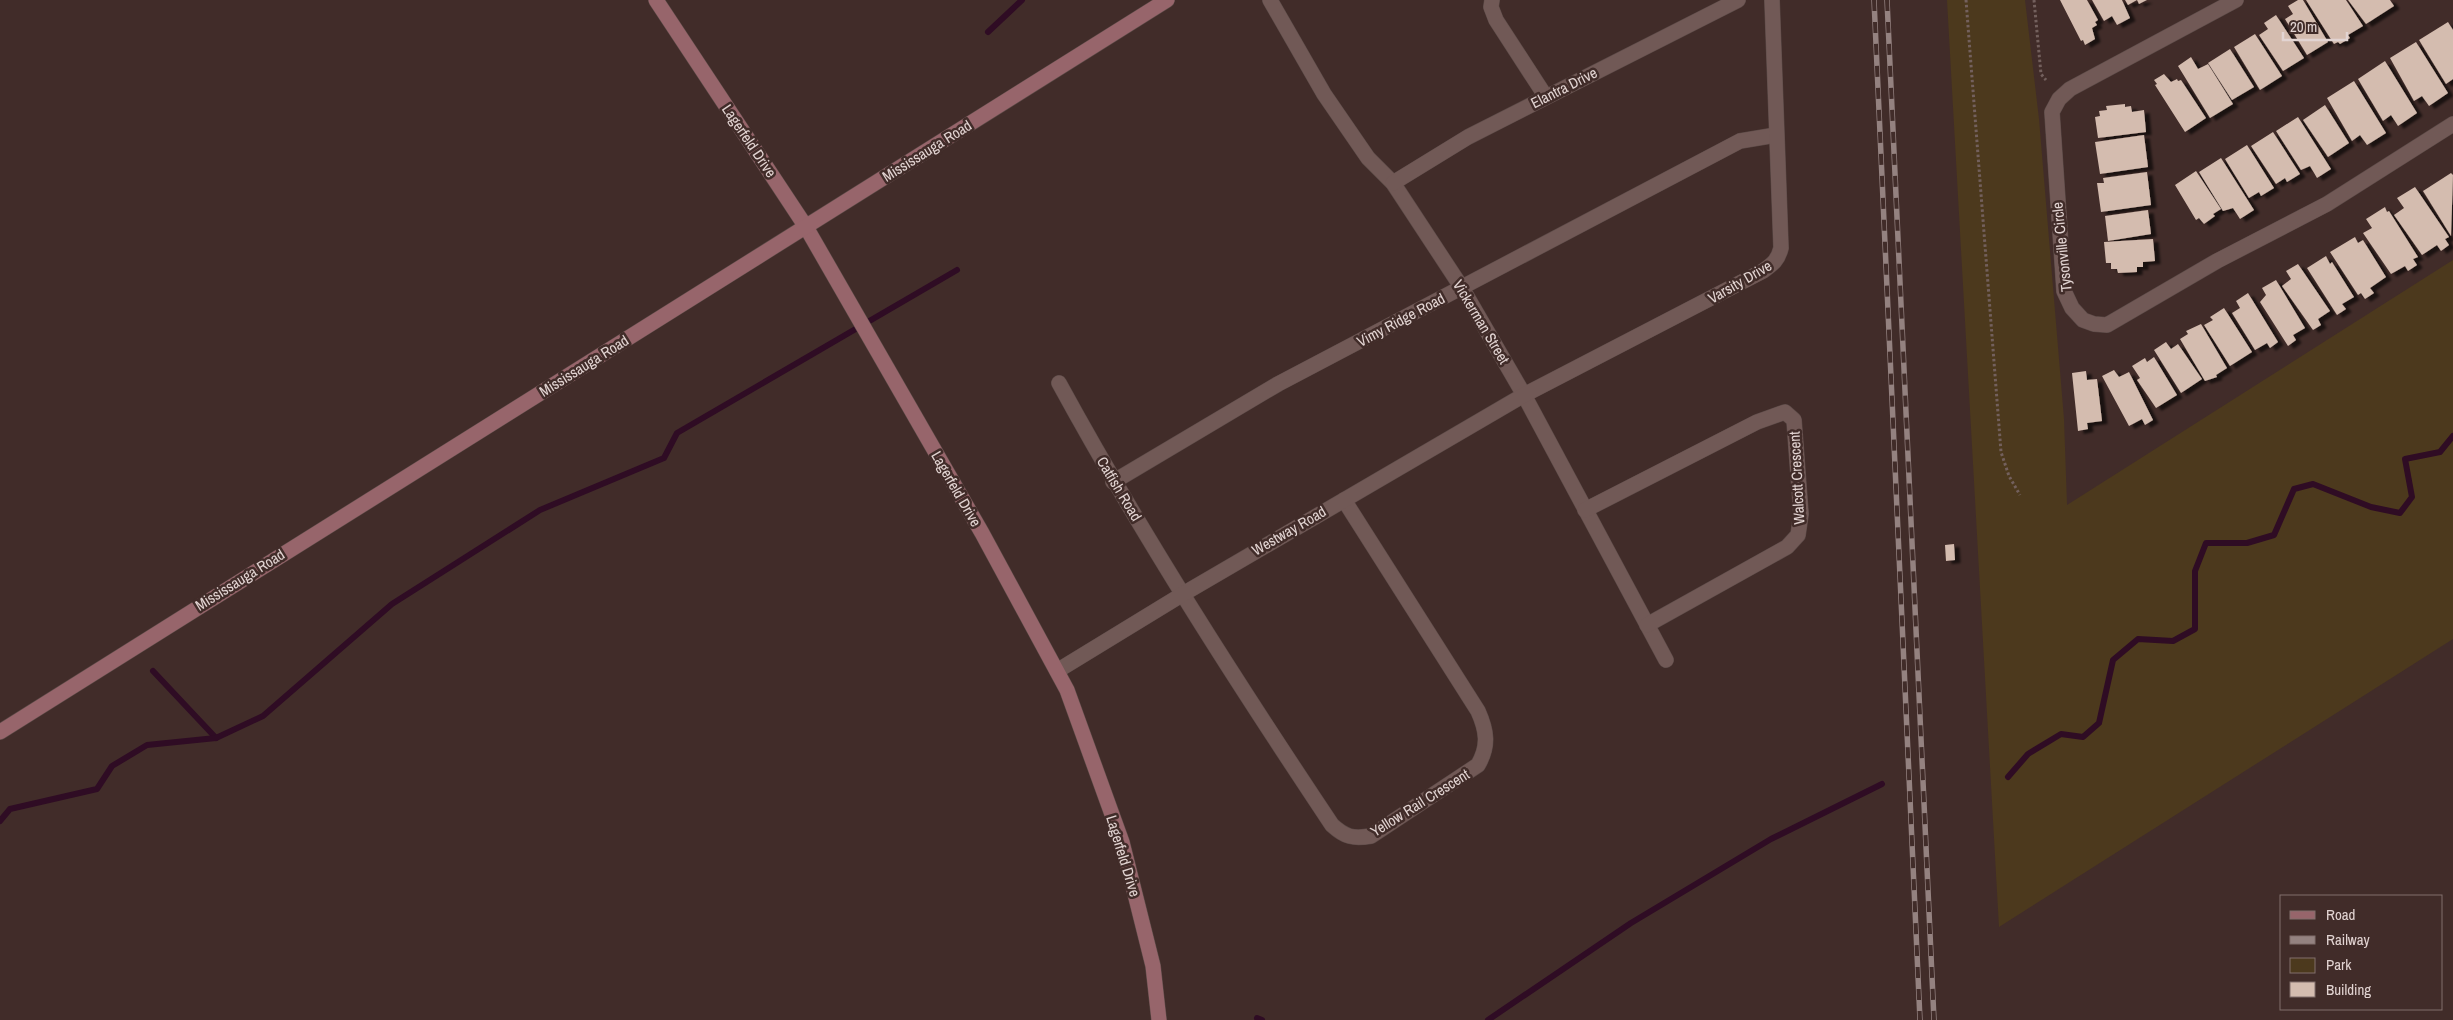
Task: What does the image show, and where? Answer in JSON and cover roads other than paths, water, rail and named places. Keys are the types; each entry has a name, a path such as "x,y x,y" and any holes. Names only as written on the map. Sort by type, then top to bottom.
{"main road":[{"name":"Lagerfeld Drive","path":"656,0 806,227 982,533 1067,690 1122,842 1153,966 1159,1020"},
{"name":"Mississauga Road","path":"0,732 1167,0"}],"street":[{"name":"Vickerman Street","path":"1270,0 1335,110 1368,158 1393,183 1462,288 1524,395 1666,660"},
{"path":"1492,0 1491,7 1496,20 1546,97"},
{"name":"Elantra Drive","path":"1393,183 1468,137 1738,0"},
{"name":"Varsity Drive","path":"1524,395 1763,272 1779,258 1781,248 1772,0"},
{"name":"Tysonville Circle","path":"2236,0 2070,89 2059,98 2052,112 2064,291 2072,308 2083,320 2094,324 2108,325 2126,316 2217,261 2327,204 2453,124"},
{"name":"Vimy Ridge Road","path":"1113,482 1278,384 1740,142 1776,135"},
{"name":"Catfish Road","path":"1059,383 1113,482 1182,594"},
{"name":"Westway Road","path":"1057,671 1182,594 1524,395"},
{"name":"Walcott Crescent","path":"1585,510 1758,422 1785,412 1794,420 1802,514 1798,535 1788,547 1647,625"},
{"name":"Yellow Rail Crescent","path":"1182,594 1332,825 1344,836 1355,839 1371,836 1478,765 1485,753 1486,734 1478,711 1344,500"}],"waterway":[{"path":"988,32 1022,0"},
{"path":"0,821 10,809 97,789 112,766 147,745 216,738 263,716 392,604 540,510 664,458 677,433 957,270"},
{"path":"2008,777 2028,754 2061,734 2083,737 2099,723 2113,660 2138,639 2173,641 2195,629 2195,571 2206,543 2247,543 2274,535 2294,489 2313,484 2371,507 2400,513 2412,497 2405,459 2440,452 2453,436"},
{"path":"153,671 216,738"},
{"path":"1488,1020 1631,923 1771,839 1882,784"},
{"path":"1257,1018 1262,1020"}],"railway":[{"path":"1874,0 1920,1020"},
{"path":"1887,0 1934,1020"}]}
